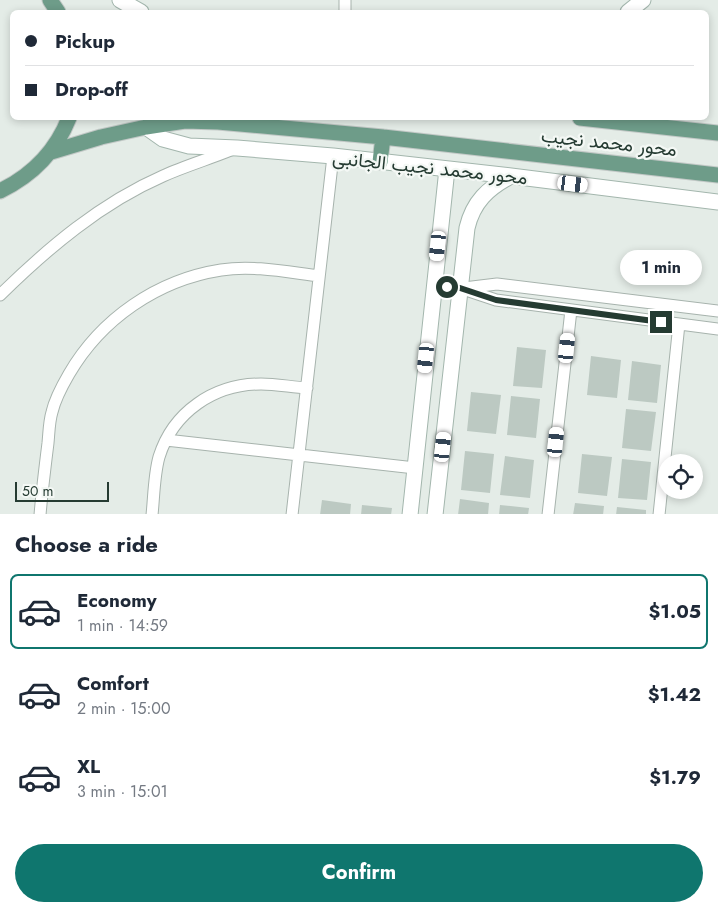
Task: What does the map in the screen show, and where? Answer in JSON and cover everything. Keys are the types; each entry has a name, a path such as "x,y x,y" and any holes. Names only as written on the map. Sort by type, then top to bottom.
{"main road":[{"path":"0,191 16,183 35,169 50,152 68,120"},
{"name":"محور محمد نجيب","path":"50,152 101,137 146,127 203,120 383,137 718,175"},
{"name":"محور محمد نجيب","path":"598,120 718,133"},
{"path":"380,162 383,137"}],"street":[{"path":"120,0 138,10"},
{"path":"630,10 643,0"},
{"name":"محور محمد نجيب الجانبى","path":"146,127 163,139 177,144 333,156 718,202"},
{"path":"0,295 86,220 129,193 163,176 237,148"},
{"path":"292,514 333,156"},
{"path":"410,514 446,169"},
{"path":"435,514 467,228 473,209 482,195 495,184 511,176"},
{"path":"40,514 52,413 62,386 77,360 116,317 140,300 165,286 192,276 221,270 250,268 319,276"},
{"path":"460,288 497,284 718,311"},
{"path":"434,285 460,288 496,300 718,329"},
{"path":"548,514 571,310"},
{"path":"659,514 679,324"},
{"path":"152,514 159,459 166,440 180,419 196,403 216,392 238,386 261,384 306,388"},
{"path":"166,440 415,468"}],"building":[{"path":"517,347 546,350 542,388 513,386"},
{"path":"591,356 621,360 617,398 587,395"},
{"path":"632,361 661,365 657,403 628,400"},
{"path":"471,392 501,395 496,434 467,431"},
{"path":"511,396 540,399 536,438 507,435"},
{"path":"626,409 656,412 651,451 622,448"},
{"path":"465,451 494,454 490,493 461,490"},
{"path":"582,454 612,457 607,496 578,493"},
{"path":"505,456 534,460 530,498 500,495"},
{"path":"622,459 651,462 647,500 618,498"},
{"path":"460,499 489,503 488,514 458,514"},
{"path":"322,500 351,504 350,514 320,514"},
{"path":"575,503 604,506 603,514 573,514"},
{"path":"362,505 392,508 391,514 361,514"},
{"path":"500,505 529,508 528,514 499,514"},
{"path":"617,507 646,510 646,514 616,514"}],"route":[{"path":"447,287 460,288 496,300 661,322"}]}
